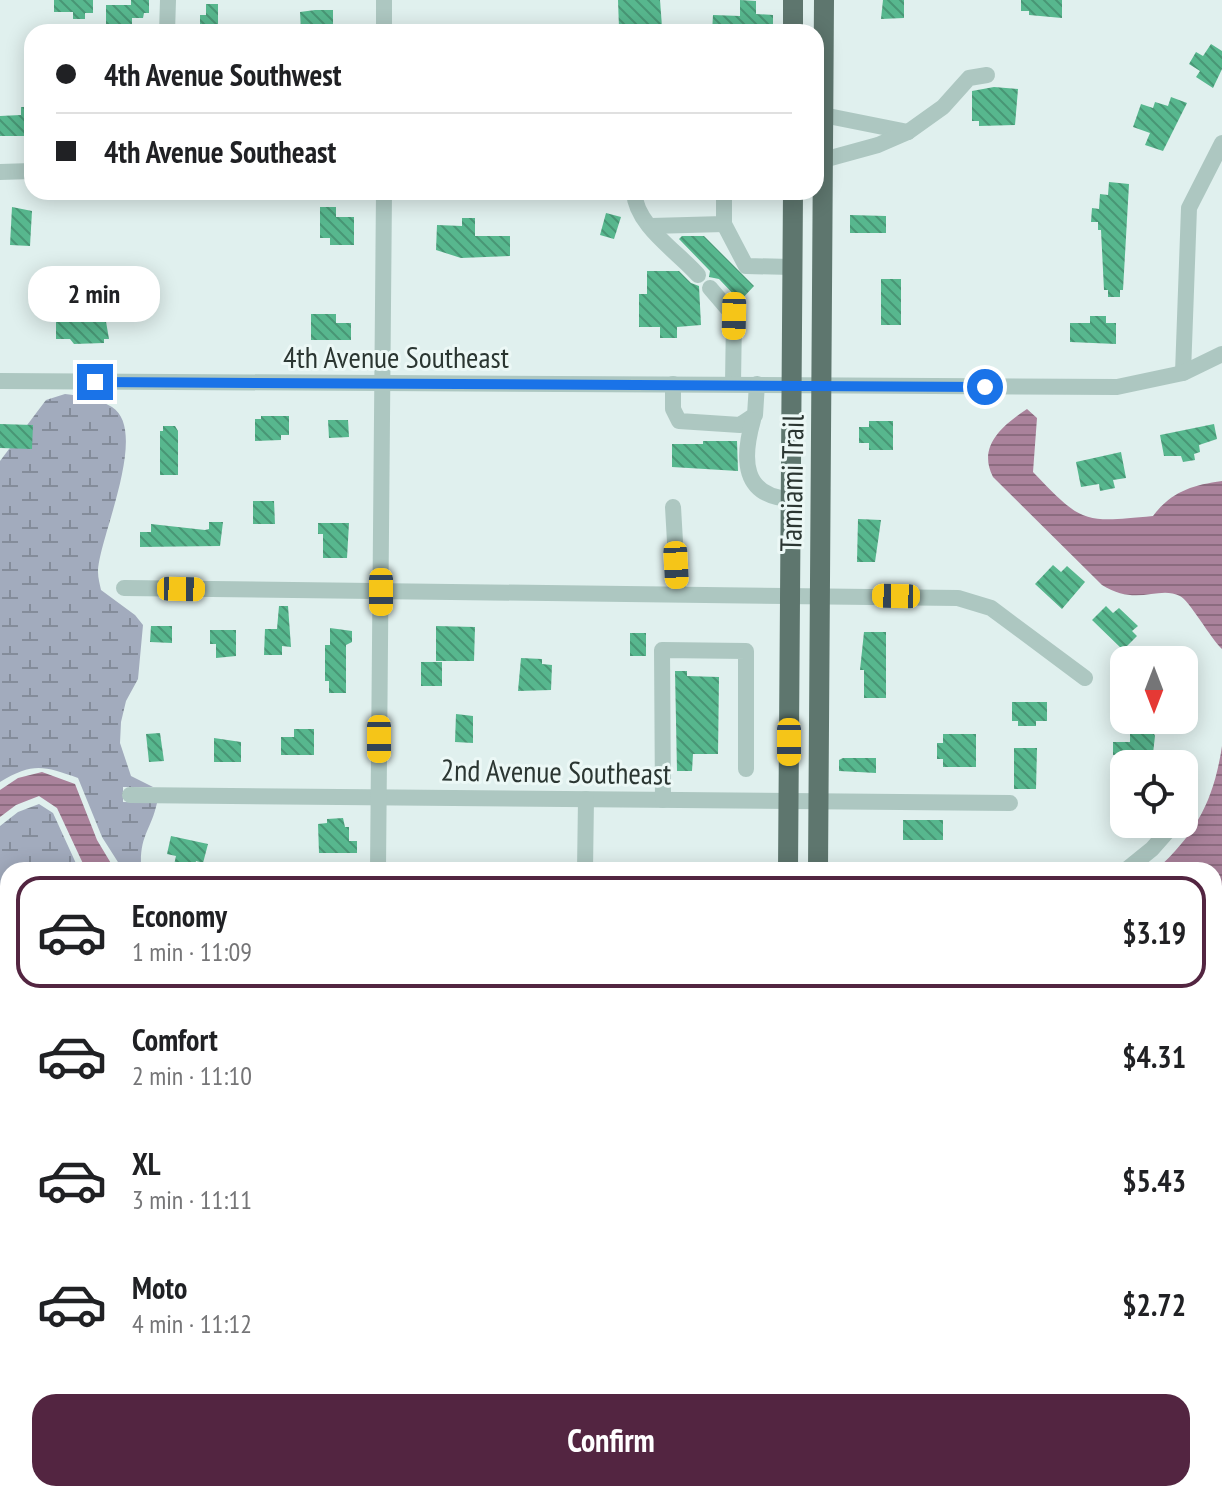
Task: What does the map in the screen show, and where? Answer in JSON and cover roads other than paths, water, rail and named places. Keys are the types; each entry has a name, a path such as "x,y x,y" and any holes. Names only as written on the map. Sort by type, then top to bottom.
{"main road":[{"path":"793,0 793,24"},
{"name":"Tamiami Trail","path":"823,1 823,24"},
{"name":"Tamiami Trail","path":"788,862 793,200"},
{"name":"Tamiami Trail","path":"818,862 823,384 820,200"}],"street":[{"path":"167,24 168,0"},
{"path":"384,0 384,24"},
{"path":"824,159 878,145 908,132 943,107 969,78 987,75"},
{"path":"824,115 854,118 908,132"},
{"path":"1183,373 1189,208 1222,143"},
{"path":"0,172 24,171"},
{"path":"378,862 384,200"},
{"path":"635,200 664,244 676,251 698,275"},
{"path":"724,200 724,224 746,266 792,267"},
{"path":"651,226 724,224"},
{"path":"710,288 734,316 733,384"},
{"name":"4th Avenue Southeast","path":"0,381 1117,387 1183,373 1222,354"},
{"path":"673,384 673,409 679,421 740,425 753,420"},
{"path":"757,384 749,463 754,486 767,496 790,499"},
{"path":"673,507 678,594"},
{"path":"124,588 958,598 991,608 1085,678"},
{"path":"663,800 662,650 746,651 746,769"},
{"name":"2nd Avenue Southeast","path":"130,795 1010,803"},
{"path":"585,862 586,799"},
{"path":"1136,862 1162,838"}]}
